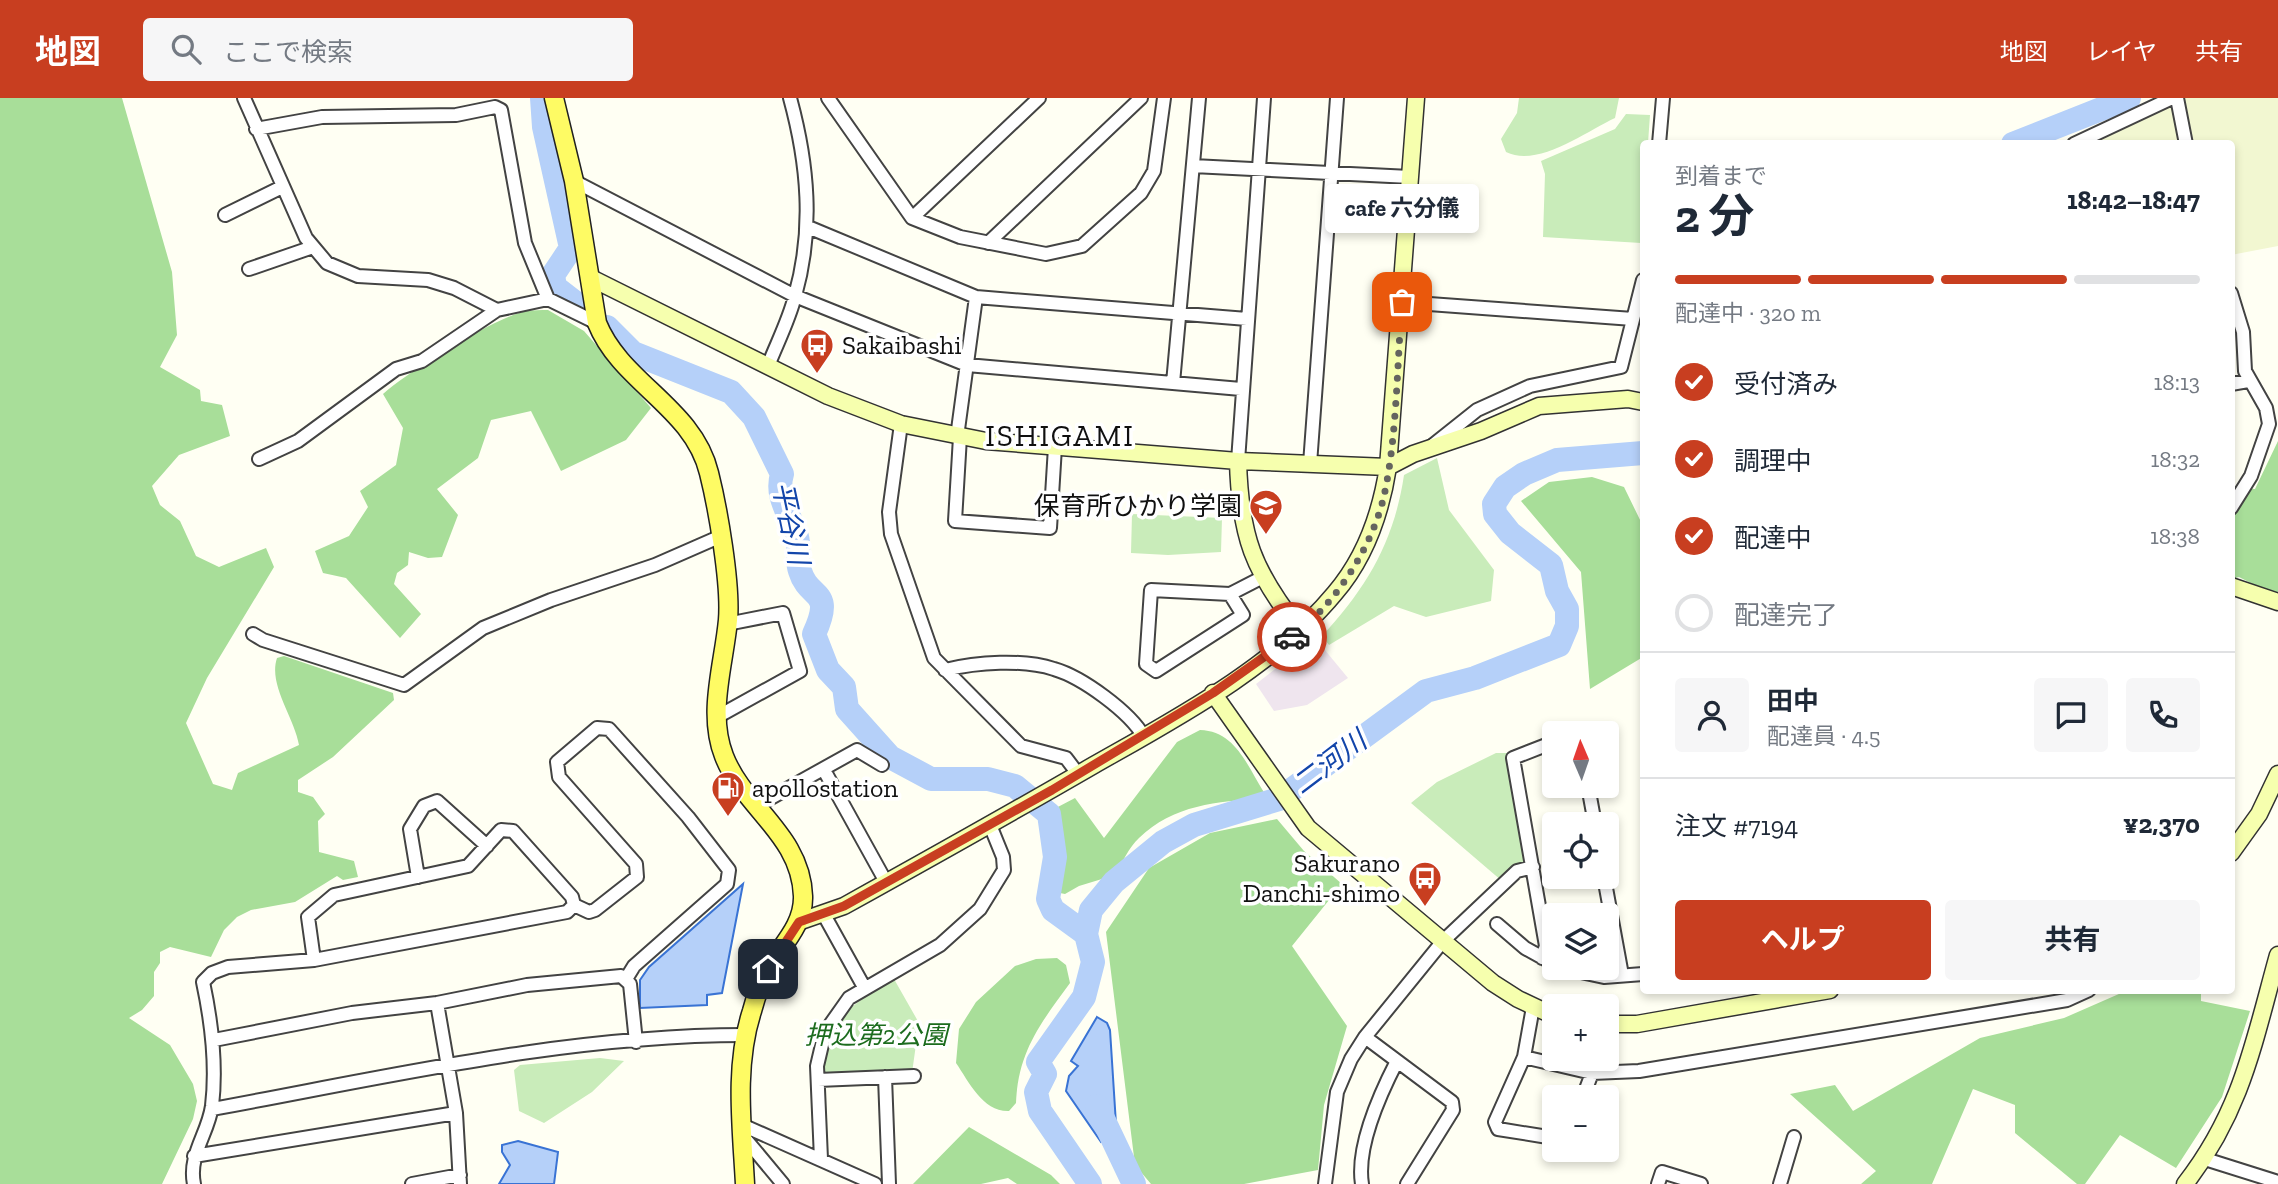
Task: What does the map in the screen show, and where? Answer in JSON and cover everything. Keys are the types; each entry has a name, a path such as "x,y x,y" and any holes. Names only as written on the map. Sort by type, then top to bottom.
{"main road":[{"path":"554,98 574,181 592,278 597,323 605,343 628,369 683,421 704,454 728,594 717,733 724,758 793,853 803,896 799,922 768,969 745,1035 742,1130 746,1184"}],"street":[{"path":"244,98 306,238 327,263 358,276 428,280 454,288 497,310"},
{"path":"768,366 795,296 808,227 803,159 790,98"},
{"path":"828,98 912,218 960,237 1046,254 1082,246 1141,193 1154,171 1164,98"},
{"path":"912,218 1039,98"},
{"path":"988,243 1141,98"},
{"path":"1172,383 1199,98"},
{"path":"1264,98 1241,389 1238,461 1243,530 1272,595 1300,630"},
{"path":"1310,464 1337,98"},
{"path":"799,922 823,914 886,882 1143,737 1213,693 1300,630 1337,592 1367,541 1382,501 1388,467 1416,98"},
{"path":"1659,140 1663,98"},
{"path":"2083,140 2175,98 2185,140"},
{"path":"256,129 322,117 456,115 495,107 501,110 525,243 548,299"},
{"path":"1193,166 1410,177"},
{"path":"574,181 795,296 967,365 1241,389"},
{"path":"225,215 282,187"},
{"path":"808,227 976,297 1247,319"},
{"path":"249,269 313,247"},
{"path":"592,278 828,396 901,424 958,437 1238,461 1388,467 1430,447 1481,431 1539,407 1628,399 1640,401"},
{"path":"1430,447 1477,410 1530,386 1621,367 1640,292"},
{"path":"976,297 958,437 955,521 1050,528 1055,447"},
{"path":"259,459 298,441 396,369 422,361 497,310 548,299 597,323"},
{"path":"1402,302 1633,319"},
{"path":"2235,305 2244,332 2245,371 2248,381 2266,408 2269,424 2251,476 2235,502"},
{"path":"2235,383 2248,381"},
{"path":"901,424 889,512 891,534 934,658 1021,746 1066,758 1078,774"},
{"path":"253,634 262,640 404,684 483,628 551,600 655,565 719,537"},
{"path":"1230,594 1243,615 1156,671 1146,664 1151,590 1230,594 1263,577"},
{"path":"2235,587 2278,602"},
{"path":"717,717 800,671 783,613 727,624"},
{"path":"946,670 961,666 1011,664 1053,668 1069,675 1135,721 1143,737"},
{"path":"1213,693 1296,812 1331,848 1493,983 1542,1011"},
{"path":"574,905 589,912 595,910 637,877 636,864 559,777 557,762 597,728 609,729 688,817 729,870 727,884 634,966 626,979"},
{"path":"1542,747 1513,758 1542,922"},
{"path":"758,805 858,750 882,765"},
{"path":"824,770 886,882"},
{"path":"2235,847 2259,814 2278,774"},
{"path":"418,877 410,829 424,806 437,801 486,846"},
{"path":"821,1159 818,1054 825,1032 841,1006 864,987 940,946 981,909 1004,870 1003,857 990,825"},
{"path":"314,960 308,917 334,895 468,866 501,830 513,831 572,897 574,905"},
{"path":"1325,1184 1337,1092 1350,1059 1443,941 1517,871 1533,867"},
{"path":"1606,889 1622,975"},
{"path":"194,1184 194,1156 212,1109 214,1040 203,982 212,973 228,968 314,960 566,912 574,905"},
{"path":"823,914 864,987"},
{"path":"1497,924 1542,957"},
{"path":"2185,1184 2205,1159 2227,1120 2252,1059 2278,955"},
{"path":"1619,975 1640,974"},
{"path":"214,1040 352,1013 437,1003 527,985 621,976 630,984 636,1042"},
{"path":"1619,1024 1637,1024 1807,994"},
{"path":"1524,1057 1592,1073 1639,1071 2067,1000 2081,994"},
{"path":"412,1184 460,1180 456,1113 437,1003"},
{"path":"1533,1007 1524,1057 1495,1122 1498,1129 1542,1136"},
{"path":"212,1109 448,1066 576,1047 745,1035"},
{"path":"1365,1037 1452,1102 1452,1110 1407,1184"},
{"path":"1362,1184 1369,1124 1397,1061"},
{"path":"1588,1085 1592,1073"},
{"path":"818,1080 914,1076"},
{"path":"885,1077 890,1184"},
{"path":"194,1156 456,1113"},
{"path":"742,1130 821,1159 875,1184"},
{"path":"742,1130 783,1184"},
{"path":"1780,1184 1794,1137"},
{"path":"2205,1159 2278,1182"},
{"path":"1658,1184 1661,1172 1701,1184"}],"shaded area":[{"path":"1315,638 1348,678 1307,705 1274,711 1256,684"}],"green space":[{"path":"0,98 122,98 172,272 177,335 160,367 200,390 201,401 222,405 230,436 179,455 152,486 160,505 180,521 196,556 219,567 266,548 274,567 207,678 186,723 213,784 232,790 238,773 299,745 276,679 277,658 284,656 393,693 394,700 333,757 298,780 298,792 313,797 325,814 318,821 319,852 354,861 358,877 343,880 337,876 295,902 251,910 237,917 224,930 211,957 170,947 160,952 160,963 154,972 154,996 142,1010 129,1018 170,1045 193,1084 197,1101 193,1119 162,1184 0,1184"},
{"path":"1519,98 1619,98 1615,118 1547,152 1519,156 1506,152 1501,139 1517,113"},
{"path":"2175,98 2278,98 2278,246 2235,254 2235,140 2096,140"},
{"path":"1626,114 1650,115 1648,140 1640,140 1640,243 1543,237 1545,174 1541,161 1615,129"},
{"path":"548,310 584,331 651,408 626,440 561,471 531,411 491,420 478,458 437,489 458,515 442,557 428,558 409,552 408,565 397,573 394,584 421,614 400,638 346,578 323,573 315,551 349,536 368,507 360,491 396,465 403,428 383,394 431,359 474,334 526,311"},
{"path":"2278,441 2278,597 2239,577 2235,578 2235,487 2255,489"},
{"path":"1437,458 1449,510 1494,570 1491,601 1426,617 1394,606 1329,645 1322,636 1365,581 1386,542 1404,475"},
{"path":"1592,477 1624,487 1640,520 1640,659 1590,689 1581,572 1521,501 1549,482"},
{"path":"1132,514 1222,518 1221,552 1168,555 1131,553"},
{"path":"1200,730 1223,736 1232,743 1265,794 1262,799 1197,807 1166,818 1135,842 1115,875 1079,886 1065,894 1060,893 1059,872 1064,853 1054,809 1075,798 1104,838 1177,742"},
{"path":"1496,753 1510,753 1530,865 1502,881 1411,803 1437,782"},
{"path":"1277,819 1304,851 1342,884 1292,946 1347,1026 1324,1105 1318,1170 1244,1184 1151,1184 1135,1165 1106,932 1149,868 1210,833"},
{"path":"1057,958 1066,965 1070,983 1032,1039 1021,1068 1016,1103 1009,1111 992,1107 972,1087 956,1063 959,1029 976,1002 1015,966 1036,959"},
{"name":"押込第2公園","path":"894,979 919,1023 912,1073 823,1077 825,1058 835,1028 853,1006"},
{"path":"2119,994 2201,994 2201,1001 2250,1011 2222,1097 2176,1168 2120,1135 2085,1184 2077,1184 2015,1133 2015,1105 1973,1089 1932,1184 1861,1184 1876,1171 1790,1094 1835,1085 1853,1111 1980,1038 2064,1018"},
{"path":"600,1058 624,1061 592,1092 544,1123 519,1111 514,1070 520,1065"},
{"path":"969,1127 1051,1175 1060,1184 1017,1184 1008,1178 981,1184 913,1184"}],"water":[{"path":"743,884 722,993 707,995 707,1005 640,1008 640,980 649,967"},
{"path":"1097,1017 1107,1023 1110,1030 1116,1124 1120,1131 1101,1142 1066,1091 1069,1076 1078,1066 1071,1061"},
{"path":"518,1141 558,1152 554,1184 499,1184 510,1165 502,1152 502,1145"}],"waterway":[{"name":"平谷川","path":"542,98 544,127 571,248 553,275 555,287 577,304"},
{"name":"二河川","path":"2023,140 2129,98"},
{"name":"平谷川","path":"607,327 633,353 731,392 754,417 782,474 781,491 797,537 800,571 821,602 820,619 814,634 828,670 844,687 847,709 890,757 931,779 988,779 1015,786 1049,814 1055,857 1048,899 1053,910 1086,934"},
{"name":"二河川","path":"1090,1184 1040,1111 1036,1092 1045,1074 1038,1062 1084,997 1093,962 1086,934 1091,910 1114,882 1163,842 1194,825 1279,799 1426,691 1475,678 1559,645 1567,626 1567,609 1557,591 1551,565 1510,533 1495,514 1494,504 1505,487 1524,474 1557,460 1640,453"},
{"path":"1097,1106 1134,1184"}],"way so far":[{"path":"1292,637 1337,592 1367,541 1382,501 1388,467 1402,302"}],"place":[{"name":"cafe 六分儀","path":"1402,302"},
{"name":"Sakaibashi","path":"817,375"},
{"name":"保育所ひかり学園","path":"1266,536"},
{"name":"apollostation","path":"728,818"},
{"name":"Sakurano Danchi-shimo","path":"1425,908"}],"district":[{"name":"ISHIGAMI","path":"1060,436"}],"route":[{"path":"768,969 799,922 844,906 1052,790 1213,693 1292,637"}]}
